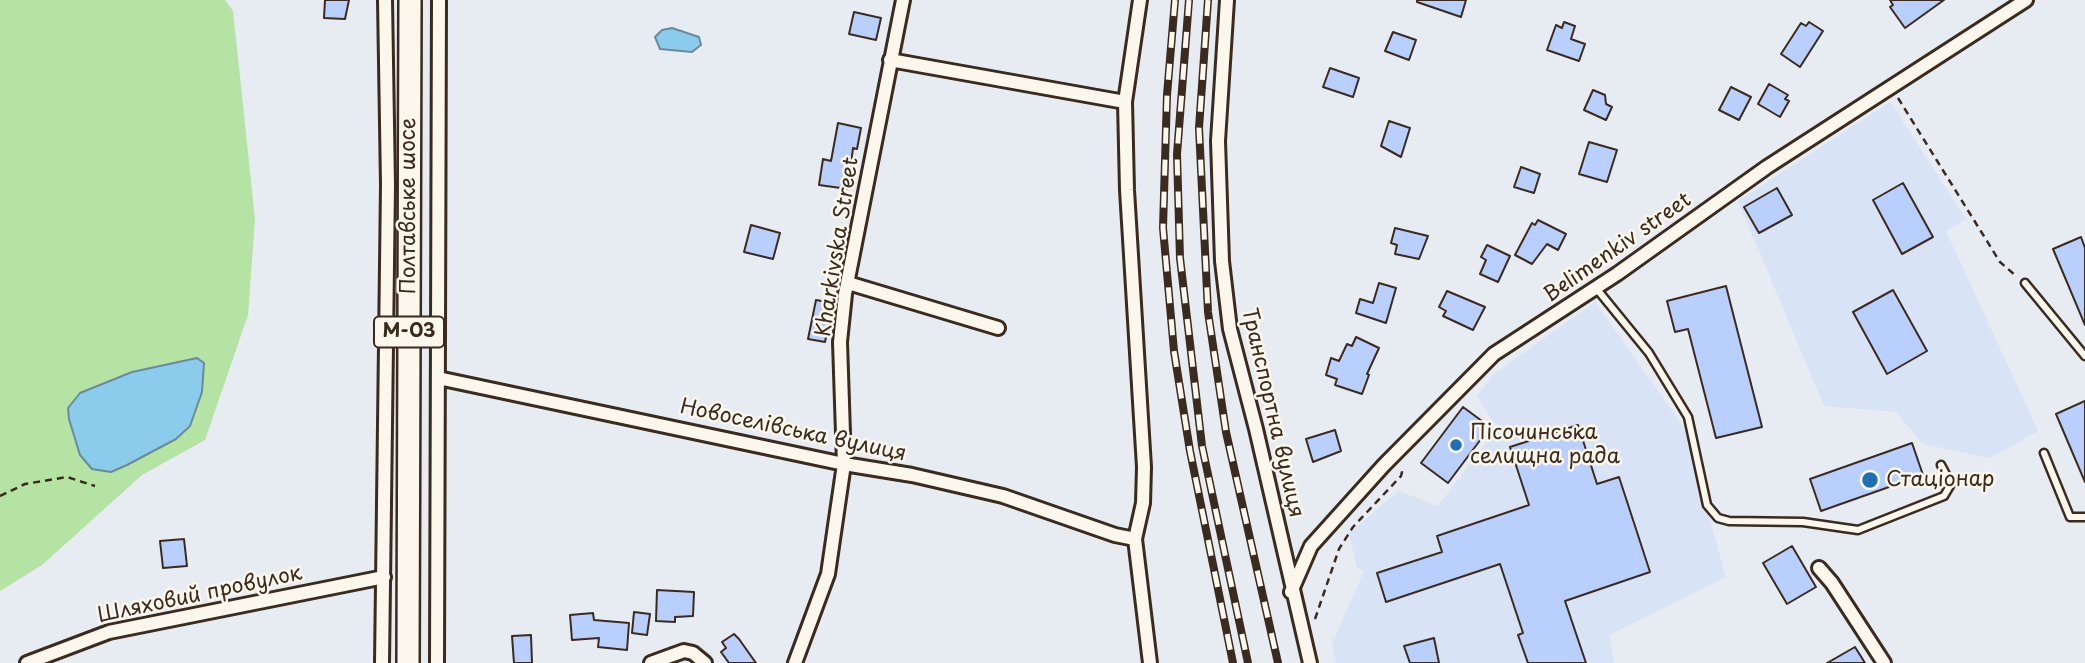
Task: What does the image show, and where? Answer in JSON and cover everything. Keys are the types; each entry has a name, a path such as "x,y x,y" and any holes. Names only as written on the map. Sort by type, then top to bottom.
{"highway":[{"name":"Полтавське шосе","path":"408,663 410,0"}],"street":[{"path":"382,663 388,186 385,0"},
{"path":"437,663 439,0"},
{"name":"Kharkivska Street","path":"795,663 828,574 845,464 841,342 848,283 904,0"},
{"path":"1140,0 1125,102 1127,190 1144,467 1143,503 1135,538 1150,663"},
{"name":"Транспортна вулиця","path":"1227,0 1218,141 1222,261 1230,329 1310,663"},
{"name":"Belimenkiv street","path":"1291,592 1311,546 1464,382 1494,354 1597,288 1767,167 1892,89 2026,0"},
{"path":"890,60 1125,102"},
{"path":"848,283 998,328"},
{"name":"Новоселівська вулиця","path":"438,378 845,464 912,475 1003,496 1115,534 1135,538"},
{"path":"1819,568 1832,583 1884,663"},
{"name":"Шляховий провулок","path":"27,663 109,632 384,577"},
{"path":"651,663 684,651 694,653 705,663"}],"lane":[{"path":"2025,283 2085,356"},
{"path":"1597,288 1649,353 1688,417 1707,505 1718,518 1729,521 1803,522 1858,530 1944,496 1951,484 1941,465"},
{"path":"2044,453 2070,517 2085,517"}],"path":[{"path":"1892,89 2000,262 2025,283"},
{"path":"1312,627 1339,549 1353,527 1401,476 1404,464"},
{"path":"0,496 25,484 67,477 95,486"}],"shaded area":[{"path":"1890,102 1966,219 1946,231 2038,431 1990,458 1923,444 1896,412 1824,406 1738,201"},
{"path":"1595,302 1684,428 1726,577 1609,635 1614,663 1336,663 1332,644 1364,571 1357,568 1349,533 1399,491 1438,506 1497,428 1477,396 1494,374"}],"green space":[{"path":"0,0 225,0 233,11 255,219 248,315 205,440 142,475 42,565 0,591"}],"water":[{"path":"672,28 699,37 701,45 692,52 660,49 655,37 662,30"},
{"path":"197,358 204,363 202,392 190,426 176,439 127,465 111,472 92,469 80,455 69,419 68,408 80,393 132,372"}],"building":[{"path":"325,0 349,0 345,19 324,18"},
{"path":"1417,0 1466,0 1461,17"},
{"path":"1890,0 1944,0 1905,28 1890,7 1893,5"},
{"path":"854,12 881,18 876,40 849,34"},
{"path":"1564,22 1575,26 1571,39 1585,44 1579,61 1547,50 1556,25 1562,28"},
{"path":"1809,22 1823,31 1800,67 1781,54 1801,23 1806,26"},
{"path":"1393,32 1416,40 1409,60 1385,51"},
{"path":"1330,68 1359,78 1353,97 1323,87"},
{"path":"1769,84 1788,95 1785,99 1789,101 1780,117 1758,104"},
{"path":"1731,87 1751,97 1739,120 1719,110"},
{"path":"1593,90 1605,95 1606,104 1612,107 1606,120 1584,110"},
{"path":"1389,121 1410,128 1401,157 1381,146"},
{"path":"838,123 861,128 857,149 853,148 848,189 819,185 823,159 831,161"},
{"path":"1589,142 1617,150 1607,182 1579,174"},
{"path":"1521,167 1540,174 1534,193 1514,187"},
{"path":"1903,183 1933,237 1902,254 1873,200"},
{"path":"1777,188 1792,215 1759,233 1744,207"},
{"path":"1538,220 1566,234 1558,250 1547,244 1532,264 1515,255 1532,223 1535,225"},
{"path":"751,225 780,233 773,259 744,252"},
{"path":"1395,228 1428,236 1419,259 1395,254 1397,245 1391,243"},
{"path":"2081,237 2085,248 2085,325 2053,249"},
{"path":"1487,245 1510,256 1498,282 1480,274 1486,260 1481,257"},
{"path":"1379,283 1396,288 1386,323 1356,313 1360,299 1373,303"},
{"path":"1726,286 1762,427 1716,438 1688,329 1675,332 1667,301"},
{"path":"1893,290 1927,351 1887,374 1853,312"},
{"path":"1447,291 1485,307 1473,330 1443,316 1446,311 1439,307"},
{"path":"816,300 833,303 825,342 808,339"},
{"path":"1356,337 1379,348 1367,374 1369,375 1362,394 1335,385 1337,379 1326,375 1331,358 1339,361 1347,344 1352,346"},
{"path":"2085,401 2085,482 2056,414"},
{"name":"Пісочинська селищна рада","path":"1463,407 1490,427 1448,483 1421,463"},
{"path":"1578,425 1597,484 1619,477 1650,572 1565,601 1586,663 1528,663 1518,635 1523,633 1500,564 1386,602 1377,573 1442,552 1437,536 1529,505 1510,447"},
{"path":"1335,430 1341,451 1313,462 1306,439"},
{"path":"1912,443 1923,475 1821,511 1810,479"},
{"path":"184,539 187,566 163,568 160,541"},
{"path":"1792,546 1816,587 1787,604 1763,563"},
{"path":"657,590 694,592 693,616 675,617 675,622 656,621"},
{"path":"634,612 650,614 647,635 632,633"},
{"path":"593,613 594,620 629,623 627,650 598,647 599,638 572,640 570,615"},
{"path":"734,634 756,663 729,663 721,652 726,648 722,642"},
{"path":"531,635 532,663 514,663 512,636"},
{"path":"1434,638 1439,663 1410,663 1404,646"},
{"path":"1855,647 1865,663 1827,663"}],"railway":[{"path":"1175,0 1167,95 1163,228 1174,351 1190,451 1233,663"},
{"path":"1189,0 1177,154 1180,258 1202,446 1248,663"},
{"path":"1208,0 1199,128 1208,312 1226,432 1278,663"}],"place":[{"name":"Пісочинська селищна рада","path":"1456,445"},
{"name":"Стаціонар","path":"1870,480"}]}
